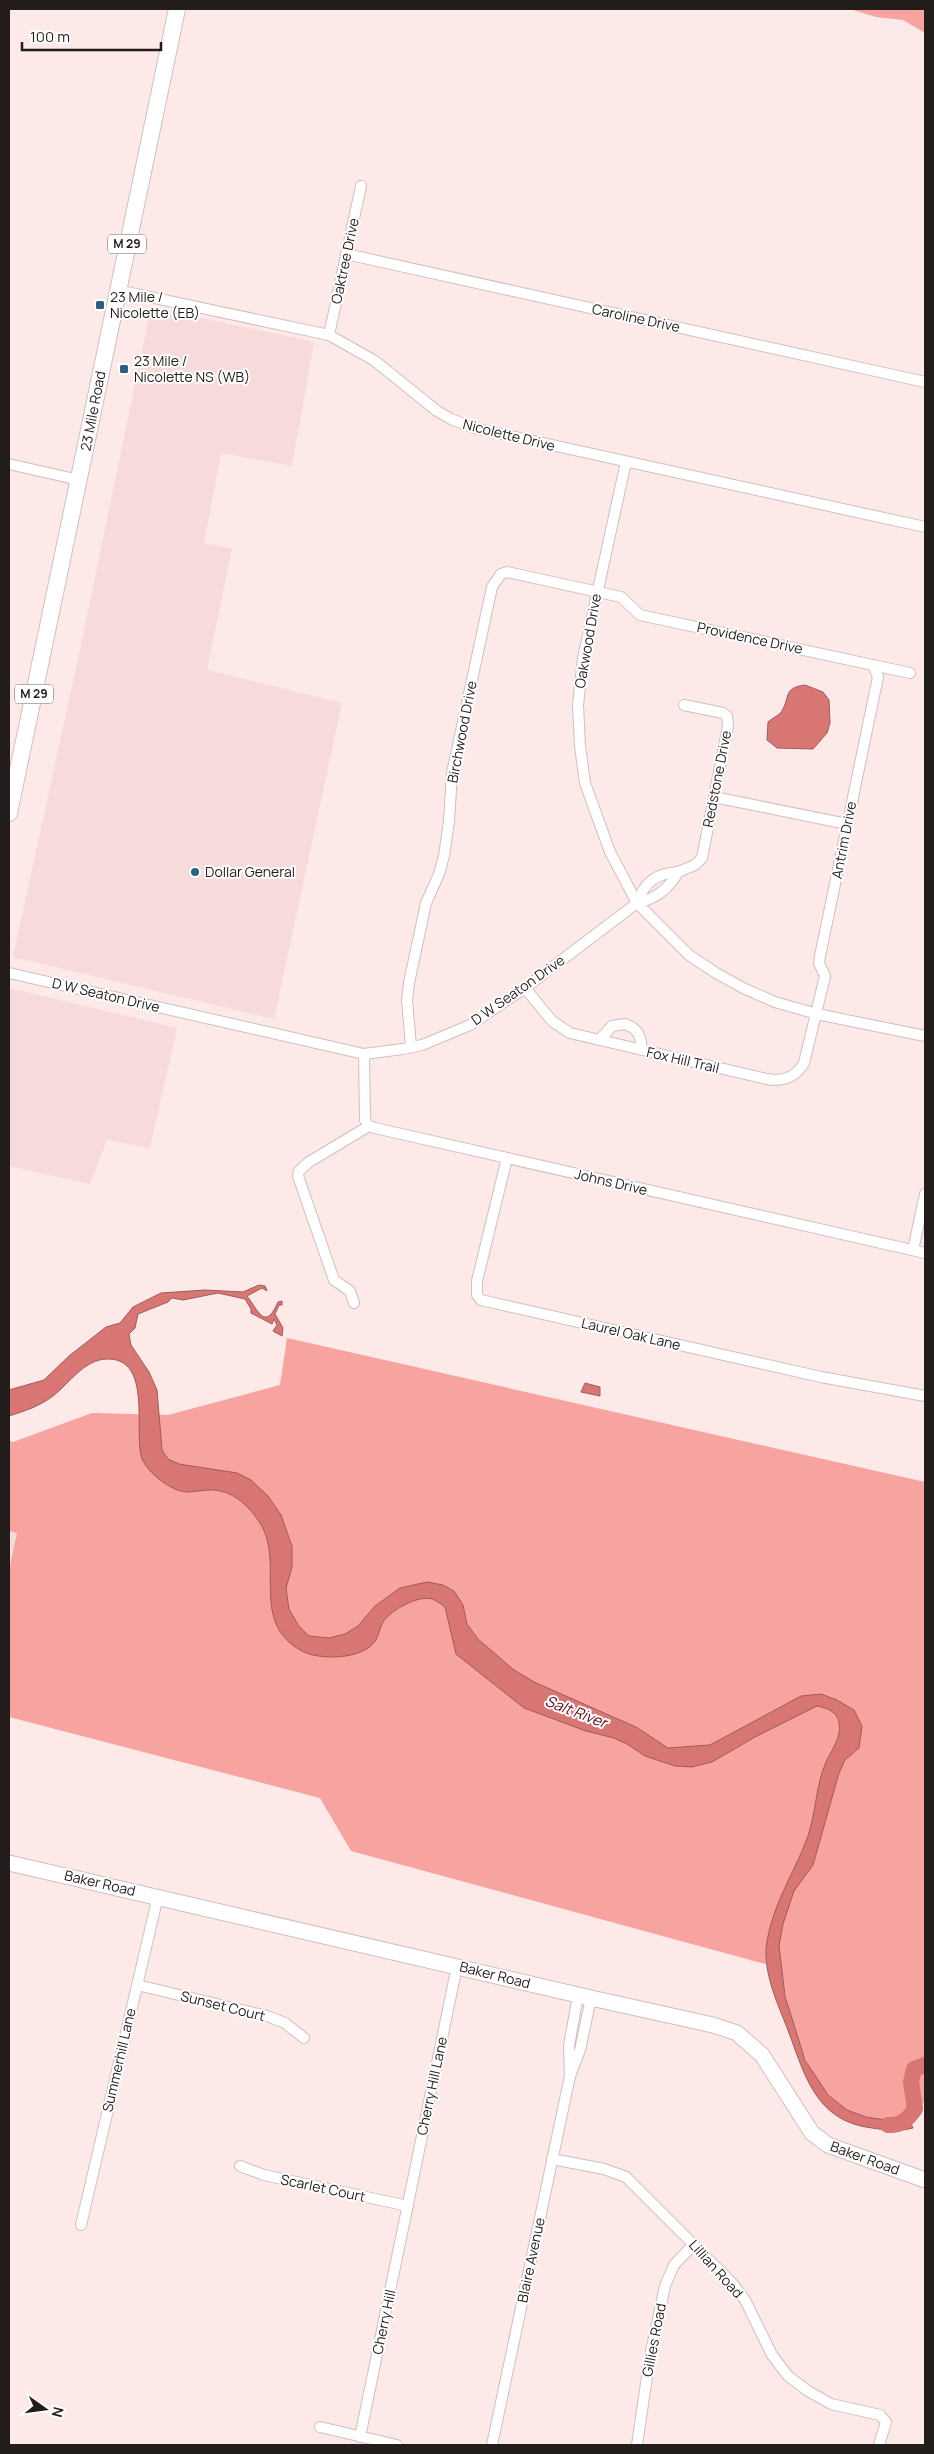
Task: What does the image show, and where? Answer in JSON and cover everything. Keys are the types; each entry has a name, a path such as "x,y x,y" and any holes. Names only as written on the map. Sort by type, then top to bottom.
{"main road":[{"name":"23 Mile Road","path":"9,813 177,9"}],"street":[{"name":"Oaktree Drive","path":"329,336 361,186"},
{"name":"Caroline Drive","path":"346,254 925,382"},
{"name":"Nicolette Drive","path":"117,290 329,336 363,353 431,406 462,424 925,527"},
{"name":"Oakwood Drive","path":"626,462 597,592 580,681 578,706 580,746 585,783 610,852 637,903"},
{"path":"9,464 79,480"},
{"name":"Birchwood Drive","path":"412,1047 407,1000 409,983 426,903 439,874 444,856 449,821 452,773 492,587 501,574 507,572 597,592"},
{"name":"Providence Drive","path":"597,592 621,597 640,615 910,673"},
{"name":"Antrim Drive","path":"817,1014 825,976 819,963 820,956 878,677 873,665"},
{"name":"Redstone Drive","path":"637,903 650,900 672,884 678,872 695,865 702,858 728,721 723,713 684,705"},
{"path":"714,797 847,824"},
{"path":"637,903 689,955 716,973 754,994 817,1014 925,1036"},
{"name":"D W Seaton Drive","path":"9,973 364,1054 412,1047 438,1040 470,1025 526,988 637,903"},
{"name":"Fox Hill Trail","path":"526,988 546,1016 562,1030 742,1074 781,1081 796,1074 804,1063 817,1014"},
{"path":"599,1040 612,1026 625,1024 637,1031 641,1037 642,1050"},
{"path":"354,1302 350,1291 334,1280 298,1176 299,1171 309,1162 369,1126 365,1120 364,1054"},
{"name":"Johns Drive","path":"369,1126 925,1253"},
{"name":"Laurel Oak Lane","path":"507,1158 478,1281 477,1295 481,1300 821,1377 925,1396"},
{"path":"913,1250 925,1194"},
{"name":"Baker Road","path":"9,1863 158,1896 584,1997 713,2025 737,2033 762,2055 796,2110 817,2137 828,2145 851,2155 925,2180"},
{"name":"Summerhill Lane","path":"81,2225 158,1896"},
{"name":"Cherry Hill Lane","path":"408,2206 457,1966"},
{"name":"Sunset Court","path":"137,1985 267,2016 285,2023 304,2038"},
{"name":"Blaire Avenue","path":"492,2445 570,2076 569,2046 584,1997"},
{"name":"Lillian Road","path":"552,2159 604,2169 626,2177 732,2283 745,2300 772,2355 788,2376 808,2391 831,2404 880,2414 886,2422 879,2445"},
{"name":"Scarlet Court","path":"240,2166 264,2175 408,2206"},
{"name":"Cherry Hill","path":"360,2437 408,2206"},
{"name":"Gillies Road","path":"637,2445 650,2356 665,2286 674,2265 694,2244"},
{"path":"320,2427 397,2445"}],"shaded area":[{"path":"850,9 925,9 925,33 903,20 876,17"},
{"path":"151,307 314,342 292,466 221,453 204,543 232,549 207,670 342,703 274,1019 13,957 82,640"},
{"path":"9,988 177,1028 150,1148 107,1140 90,1184 9,1166"},
{"path":"287,1338 925,1482 925,2101 909,2119 885,2120 860,2116 846,2110 831,2098 819,2082 800,2046 788,2006 780,1968 351,1851 320,1798 9,1717 9,1570 17,1533 9,1531 9,1441 13,1442 92,1413 168,1415 280,1385"},
{"path":"9,1531 17,1533 9,1570"}],"water":[{"path":"805,685 823,692 829,700 830,723 827,733 813,749 777,748 767,740 768,722 782,711 791,690"},
{"path":"259,1285 265,1286 267,1291 262,1288 247,1296 258,1312 265,1317 269,1316 278,1302 282,1301 282,1305 279,1305 275,1314 283,1328 282,1336 273,1331 277,1325 274,1319 272,1324 251,1313 251,1309 245,1299 218,1293 183,1300 172,1298 168,1302 138,1314 135,1328 129,1334 131,1345 149,1372 157,1390 162,1450 168,1459 179,1464 237,1473 251,1480 268,1496 281,1515 292,1546 292,1567 286,1588 289,1609 298,1625 309,1636 329,1638 345,1634 358,1626 375,1606 400,1588 427,1582 443,1585 454,1591 463,1605 467,1624 478,1639 514,1670 534,1682 636,1727 668,1748 710,1745 801,1696 821,1694 837,1700 854,1710 862,1726 859,1748 845,1760 839,1773 813,1865 794,1891 783,1924 779,1946 785,1996 805,2060 828,2095 847,2110 866,2117 892,2121 909,2119 913,2128 887,2130 852,2123 836,2115 824,2104 814,2091 799,2060 774,1995 768,1973 766,1952 770,1926 808,1836 823,1771 838,1739 840,1728 837,1716 834,1713 817,1706 755,1737 712,1762 692,1767 675,1766 645,1756 614,1738 586,1731 524,1708 456,1654 445,1607 432,1599 426,1598 412,1601 398,1608 383,1622 376,1640 362,1652 340,1657 308,1654 284,1637 276,1623 270,1589 269,1553 266,1536 251,1510 237,1498 216,1490 180,1491 167,1485 149,1470 145,1464 140,1447 136,1384 131,1371 122,1362 108,1359 92,1363 48,1400 9,1416 9,1390 44,1380 69,1356 106,1327 120,1323 133,1307 161,1293 205,1290 243,1292"},
{"path":"585,1383 600,1387 600,1396 581,1392"}],"waterway":[{"name":"Salt River","path":"888,2125 904,2121 915,2109 911,2082 914,2069 925,2065"}],"place":[{"name":"23 Mile / Nicolette (EB)","path":"100,305"},
{"name":"23 Mile / Nicolette NS (WB)","path":"124,369"},
{"name":"Dollar General","path":"195,872"}]}
